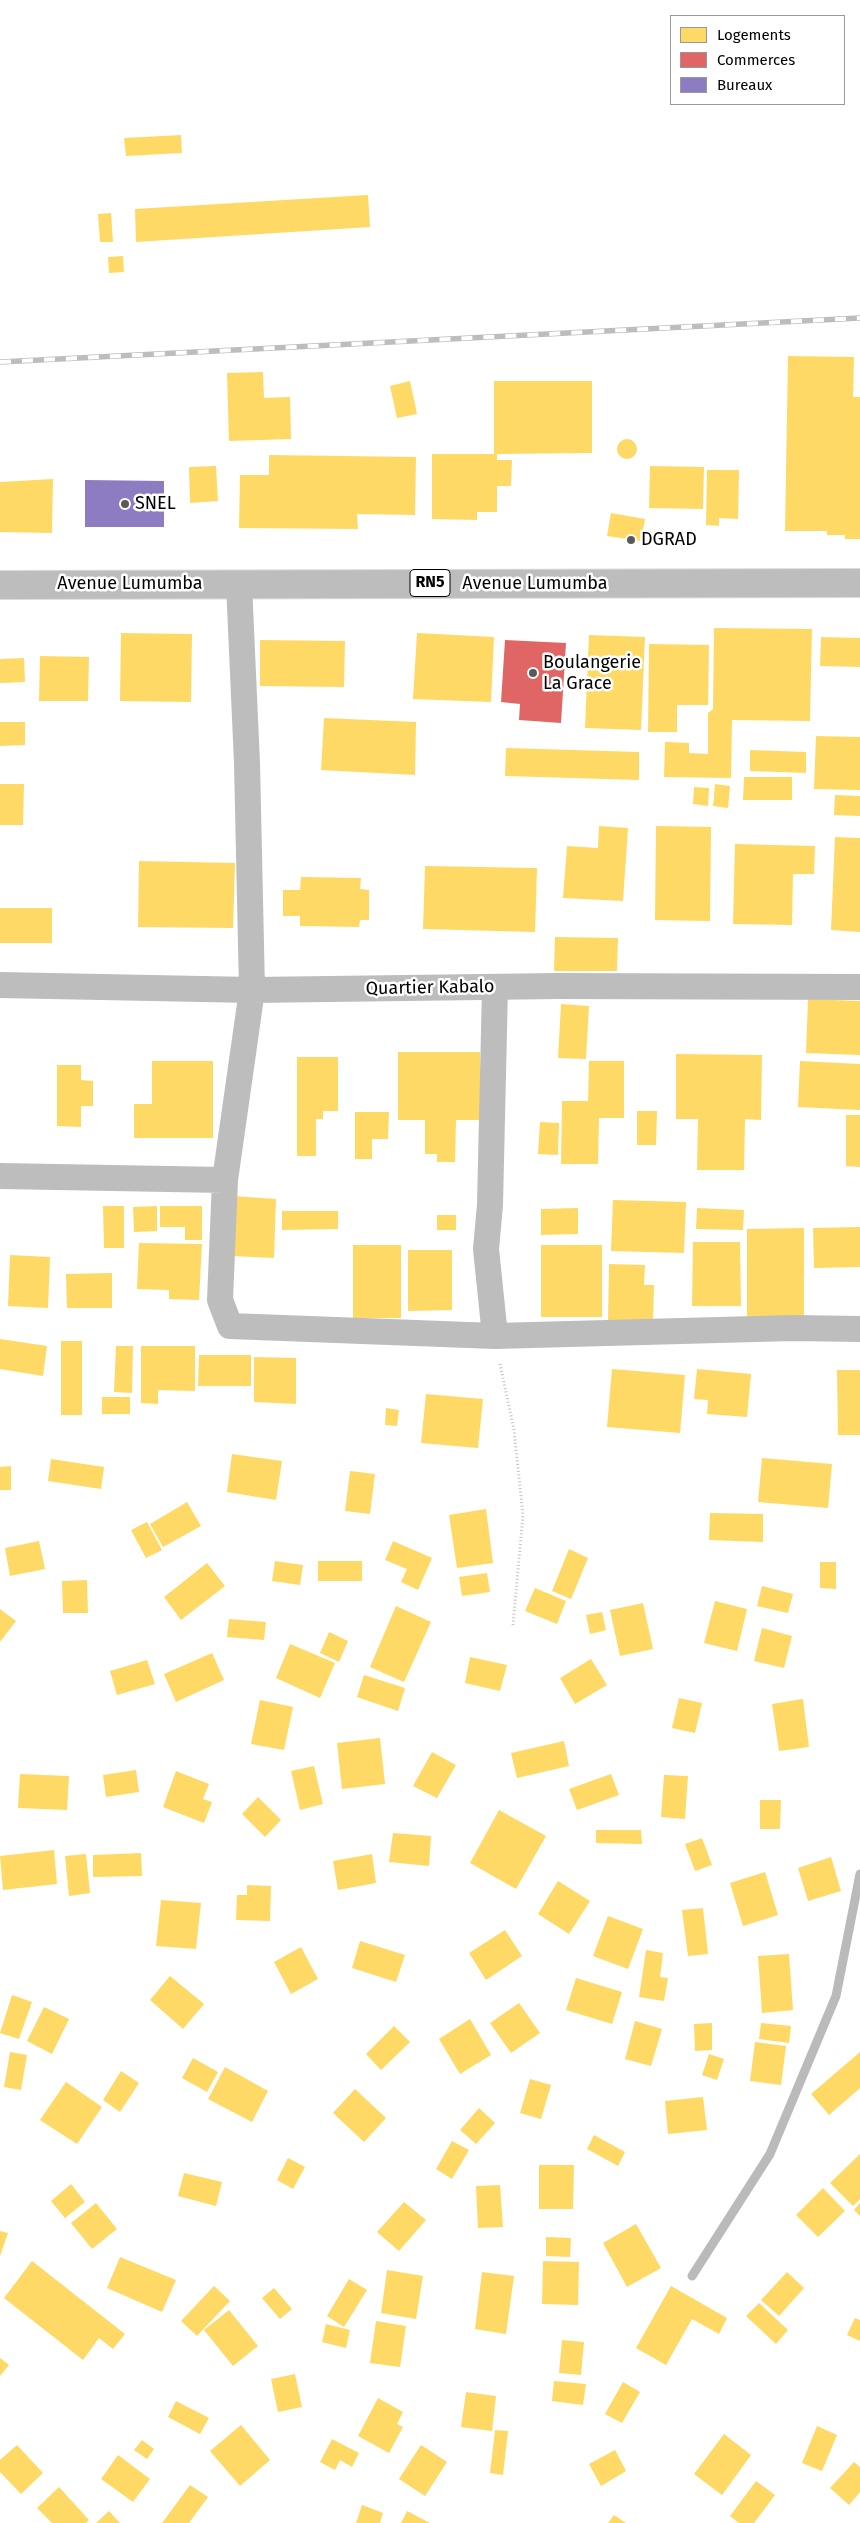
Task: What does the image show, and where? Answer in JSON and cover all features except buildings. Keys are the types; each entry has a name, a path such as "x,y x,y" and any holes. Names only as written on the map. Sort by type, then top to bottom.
{"highway":[{"name":"Avenue Lumumba","path":"0,585 860,583"}],"street":[{"path":"239,584 247,763 252,990 225,1180 220,1300 230,1326 495,1336 860,1328"},
{"name":"Quartier Kabalo","path":"0,985 252,990 495,987 860,987"},
{"path":"495,987 490,1205 486,1249 495,1336"},
{"path":"0,1176 225,1180"}],"path":[{"path":"495,1336 514,1430 523,1515 513,1625"}],"waterway":[{"path":"692,2276 770,2154 836,1996 860,1874"}],"railway":[{"path":"0,362 860,318"}],"place":[{"name":"SNEL","path":"125,504"},
{"name":"DGRAD","path":"631,540"},
{"name":"Boulangerie La Grace","path":"533,673"}]}
